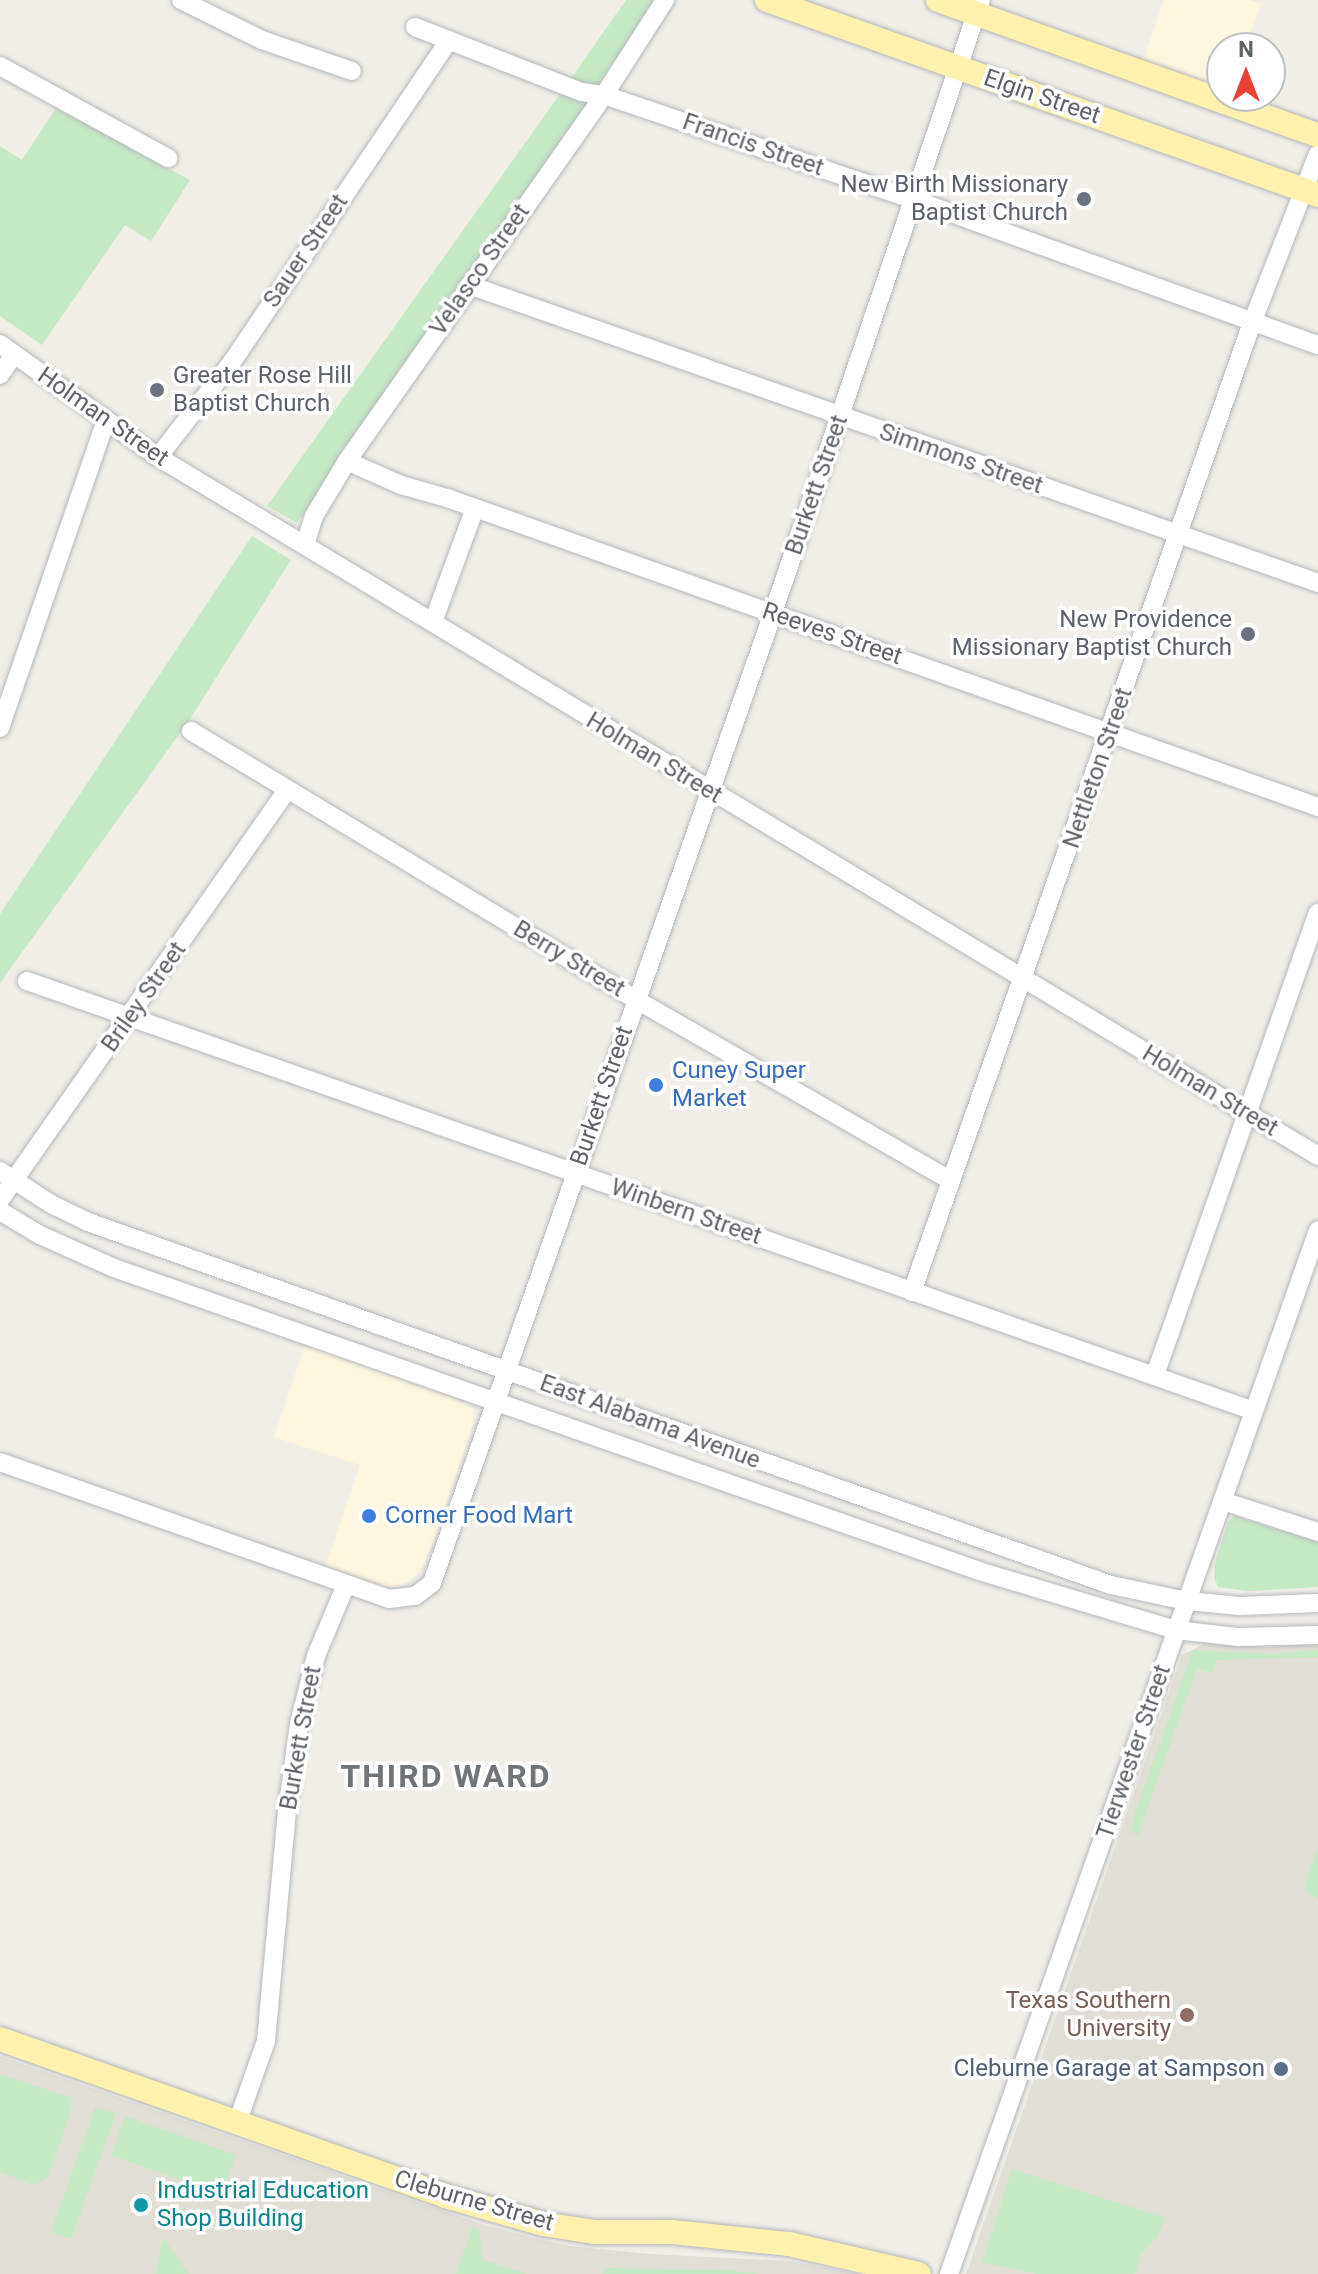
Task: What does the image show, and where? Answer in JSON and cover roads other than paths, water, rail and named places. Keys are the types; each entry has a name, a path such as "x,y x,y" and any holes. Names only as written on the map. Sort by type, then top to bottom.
{"main road":[{"name":"Elgin Street","path":"767,0 1311,192"},
{"path":"938,0 978,7 1318,135"},
{"name":"Cleburne Street","path":"0,2039 445,2196 543,2224 595,2232 672,2232 789,2244 919,2274"}],"street":[{"path":"181,0 262,40 352,71"},
{"name":"Velasco Street","path":"305,545 314,516 347,461 604,95 665,0"},
{"name":"Burkett Street","path":"237,2123 266,2041 287,1811 299,1724 316,1656 345,1587 389,1599 415,1596 432,1583 773,613 978,7"},
{"name":"Francis Street","path":"415,27 582,92 604,95 912,199 1318,345"},
{"name":"Sauer Street","path":"158,457 232,362 449,40"},
{"path":"0,66 168,158"},
{"name":"Nettleton Street","path":"912,1292 1252,323 1311,192 1318,154"},
{"name":"Simmons Street","path":"469,285 1318,583"},
{"path":"0,375 7,349"},
{"name":"Holman Street","path":"7,349 158,457 1318,1156"},
{"path":"0,728 106,420"},
{"name":"Reeves Street","path":"347,461 401,485 475,508 1111,731 1318,807"},
{"path":"433,622 475,508"},
{"name":"Berry Street","path":"191,731 635,999 950,1180"},
{"name":"Briley Street","path":"0,1200 7,1176 131,1017 286,791"},
{"path":"1155,1375 1245,1111 1318,913"},
{"name":"Winbern Street","path":"27,981 1254,1411"},
{"name":"East Alabama Avenue","path":"7,1176 88,1222 508,1370 789,1474 1111,1585 1187,1601 1288,1607 1318,1603"},
{"name":"East Alabama Avenue","path":"0,1211 40,1235 114,1268 494,1404 979,1571 1176,1630 1237,1637 1318,1635"},
{"name":"Tierwester Street","path":"949,2274 1318,1230"},
{"path":"243,1314 255,1281"},
{"path":"0,1462 345,1587"},
{"path":"1223,1501 1318,1532"}],"place":[{"name":"New Birth Missionary Baptist Church","path":"1084,199"},
{"name":"Greater Rose Hill Baptist Church","path":"157,390"},
{"name":"New Providence Missionary Baptist Church","path":"1248,634"},
{"name":"Cuney Super Market","path":"656,1085"},
{"name":"Corner Food Mart","path":"369,1516"},
{"name":"Texas Southern University","path":"1187,2015"},
{"name":"Cleburne Garage at Sampson","path":"1281,2069"},
{"name":"Industrial Education Shop Building","path":"141,2205"}],"district":[{"name":"THIRD WARD","path":"446,1776"}]}
